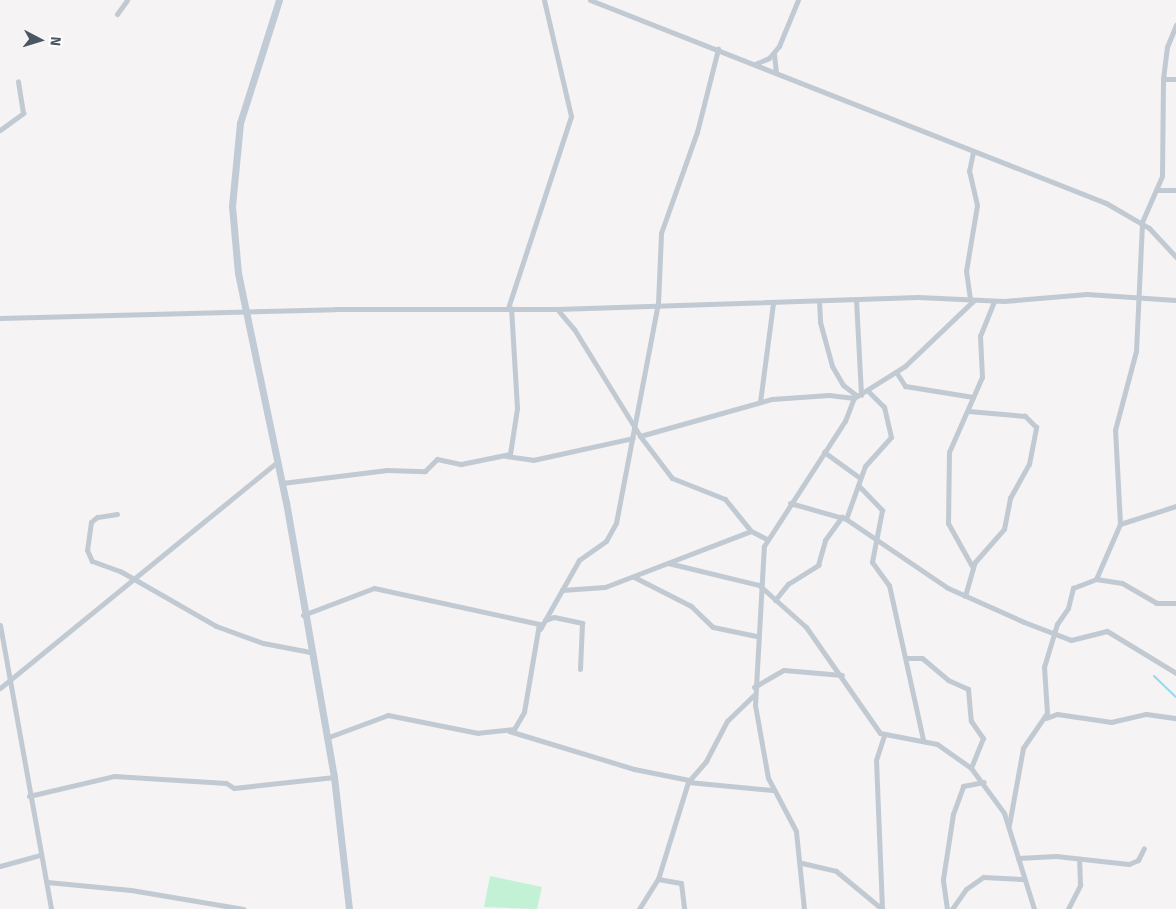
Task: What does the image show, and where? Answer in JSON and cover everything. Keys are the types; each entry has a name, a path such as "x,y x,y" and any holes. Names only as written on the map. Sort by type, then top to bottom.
{"street":[{"path":"116,14 127,0"},
{"path":"280,0 240,123 233,170 238,273 282,484 303,616 334,778 349,909"},
{"path":"506,456 511,452 517,408 510,308 571,116 544,0"},
{"path":"590,0 1106,203 1142,222 1176,257"},
{"path":"776,72 774,53 798,0"},
{"path":"1096,579 1120,524 1114,442 1136,351 1142,222 1158,190 1163,79 1167,47 1176,25"},
{"path":"509,731 524,712 540,628 579,560 602,545 613,530 633,438 658,303 666,210 697,132 718,49"},
{"path":"755,64 774,53"},
{"path":"1163,79 1176,79"},
{"path":"0,130 23,113 18,81"},
{"path":"972,299 966,270 977,206 970,171 973,152"},
{"path":"1158,190 1176,190"},
{"path":"0,318 246,310 557,309 658,303 773,303 856,299 972,299 994,302 1138,295 1176,300"},
{"path":"804,909 802,863 793,822 773,790 754,695 759,585 767,539 824,452 857,396 856,299"},
{"path":"640,436 760,402 823,395 857,396 868,392 896,372 972,299"},
{"path":"819,301 820,322 832,366 843,385 857,396"},
{"path":"973,568 956,544 947,514 949,452 968,411 982,371 981,329 994,302"},
{"path":"760,402 773,303"},
{"path":"557,309 574,329 640,436 672,478 725,499 751,531 767,539"},
{"path":"896,372 905,386 973,397"},
{"path":"775,600 788,584 818,565 825,540 844,518 860,478 892,431 884,407 868,392"},
{"path":"965,596 973,568 1002,535 1010,498 1029,464 1036,427 1025,416 968,411"},
{"path":"282,484 387,470 425,471 437,459 462,464 506,456 533,460 633,438"},
{"path":"824,452 860,478"},
{"path":"0,688 11,681 277,462"},
{"path":"858,486 882,510 878,541 872,562 887,580 924,740"},
{"path":"790,503 844,518 965,596 1071,640 1107,631 1176,673"},
{"path":"1120,524 1176,506"},
{"path":"117,514 97,517 91,522 89,558 134,580 216,626 263,643 310,652"},
{"path":"562,590 597,590 751,531"},
{"path":"668,563 759,585 806,627 842,675 866,719 884,736 924,740 944,746 971,768 984,782 1009,825 1022,879 1034,909"},
{"path":"634,577 691,606 713,627 756,636"},
{"path":"1046,718 1044,668 1054,634 1073,588 1096,579 1122,583 1156,603 1176,603"},
{"path":"303,616 374,588 531,618 540,628"},
{"path":"544,621 554,617 582,623 580,669"},
{"path":"0,625 29,796 51,909"},
{"path":"906,658 922,658 948,680 968,689 971,721 983,738 971,768"},
{"path":"754,687 784,670 842,675"},
{"path":"639,909 658,879 688,781 706,761 727,721 754,695"},
{"path":"1009,825 1023,748 1046,718 1057,714 1111,722 1146,714 1176,718"},
{"path":"326,738 388,715 478,734 509,731 634,769 688,781 773,790"},
{"path":"882,909 876,760 884,736"},
{"path":"29,796 114,776 226,783 234,788 334,778"},
{"path":"947,909 943,880 953,814 963,786 984,782"},
{"path":"1018,858 1079,859 1134,864 1144,848"},
{"path":"0,866 40,855"},
{"path":"1068,909 1080,885 1079,859"},
{"path":"802,863 836,871 882,909"},
{"path":"952,909 966,889 983,877 1022,879"},
{"path":"658,879 681,883 684,909"},
{"path":"46,882 130,890 243,909"}],"green space":[{"path":"490,876 542,887 537,909 484,907"}],"waterway":[{"path":"1154,676 1176,697"}]}
